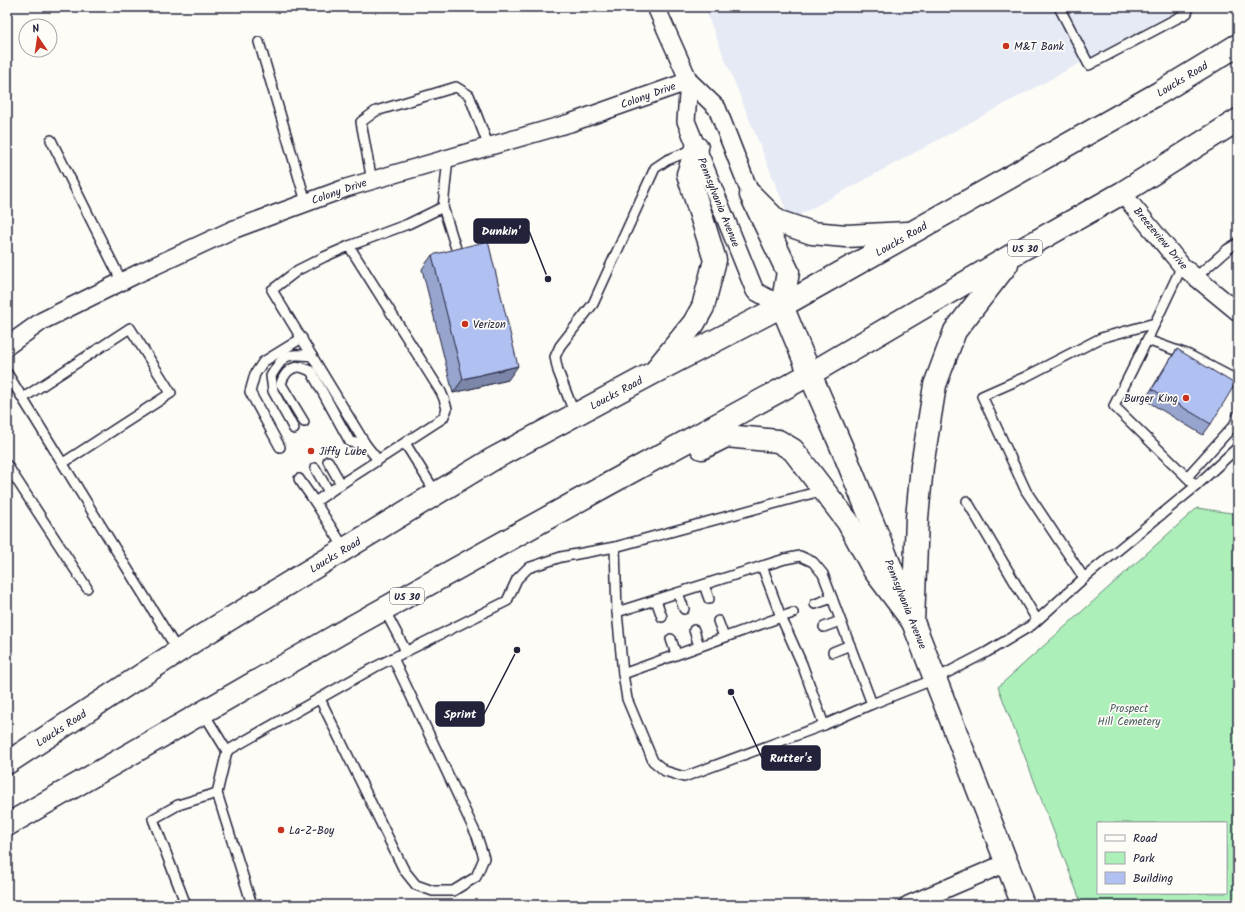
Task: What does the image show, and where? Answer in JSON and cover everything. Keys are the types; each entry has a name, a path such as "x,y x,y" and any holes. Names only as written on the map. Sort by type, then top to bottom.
{"main road":[{"name":"Loucks Road","path":"7,763 178,651 493,459 782,306 1159,93 1238,45"},
{"name":"US 30","path":"7,825 384,609 810,374 1014,254 1122,193 1238,120"},
{"path":"653,373 694,323 703,307 715,260 688,174 697,148"},
{"path":"751,195 777,221 812,232 846,236 912,233"},
{"name":"Pennsylvania Avenue","path":"751,195 788,272 782,306 913,622 1023,905"},
{"path":"913,622 917,518 922,466 935,385 955,331 1014,254"},
{"path":"603,487 658,471 726,436 778,441 793,450 848,522 874,570 913,622"}],"street":[{"name":"Pennsylvania Avenue","path":"656,7 689,81 717,108 751,195"},
{"name":"Pennsylvania Avenue","path":"689,81 686,121 755,291 782,306"},
{"name":"Colony Drive","path":"7,346 42,322 232,230 346,188 570,123 689,81"},
{"name":"Breezeview Drive","path":"1122,193 1182,266 1238,312"},
{"path":"908,905 1006,862"}],"lane":[{"path":"1059,7 1089,65 1187,13 1189,7"},
{"path":"259,42 306,202"},
{"path":"372,180 362,122 376,111 456,87 469,95 489,147"},
{"path":"51,140 122,282"},
{"path":"575,415 558,371 555,357 560,346 593,304 655,168 667,160 697,148"},
{"path":"448,158 444,207 458,255"},
{"path":"378,460 366,445 272,290 298,270 324,257 408,224 444,207"},
{"path":"1196,277 1228,249 1238,243"},
{"path":"315,502 443,418 448,409 444,399 349,246"},
{"path":"1182,266 1114,406 1196,486"},
{"path":"1084,578 1026,491 982,396 1025,377 1101,338 1155,323"},
{"path":"23,398 130,328 171,393 62,464"},
{"path":"280,447 250,392 255,374 263,362 302,338"},
{"path":"1147,340 1189,355 1231,377 1238,386"},
{"path":"294,429 273,391 270,376 281,360 287,357 294,354 312,356"},
{"path":"304,422 281,384 283,376 291,370 299,367 311,371 350,442 366,445"},
{"path":"7,373 178,651"},
{"path":"1187,478 1235,424 1238,416"},
{"path":"405,443 436,494"},
{"path":"616,547 617,612 627,699 653,761 665,771 684,778 824,725 935,679 987,652 1037,620 1084,578 1196,486 1238,448"},
{"path":"328,461 341,484"},
{"path":"7,465 87,588"},
{"path":"316,468 330,492"},
{"path":"298,479 315,502 345,549"},
{"path":"227,751 392,658 506,601 517,579 528,568 560,557 616,547 824,490"},
{"path":"967,501 1037,620"},
{"path":"617,612 762,566 800,556 813,562 823,574 872,704"},
{"path":"762,566 781,617 796,637 824,725"},
{"path":"704,585 709,599"},
{"path":"678,593 684,609"},
{"path":"815,604 832,598"},
{"path":"656,600 662,617"},
{"path":"384,609 406,651"},
{"path":"623,674 793,613"},
{"path":"718,621 724,637"},
{"path":"824,627 840,621"},
{"path":"694,630 699,646"},
{"path":"671,639 676,654"},
{"path":"833,652 850,646"},
{"path":"320,698 404,870 416,885 433,892 453,891 476,877 484,858 477,836 392,658"},
{"path":"203,712 227,751 217,793 252,905"},
{"path":"186,905 153,819 178,805 217,793"}],"shaded area":[{"path":"704,7 1184,7 790,220"}],"green space":[{"name":"Prospect Hill Cemetery","path":"1197,508 1238,514 1238,905 1082,905 998,687"}],"building":[{"name":"Verizon","path":"488,241 518,366 463,379 432,255"},
{"name":"Burger King","path":"1177,349 1235,384 1211,424 1152,389"}],"place":[{"name":"M&T Bank","path":"1006,46"},
{"name":"Dunkin'","path":"548,279"},
{"name":"Verizon","path":"465,324"},
{"name":"Burger King","path":"1186,398"},
{"name":"Jiffy Lube","path":"311,451"},
{"name":"Sprint","path":"517,650"},
{"name":"Rutter's","path":"731,692"},
{"name":"La-Z-Boy","path":"281,830"}]}
